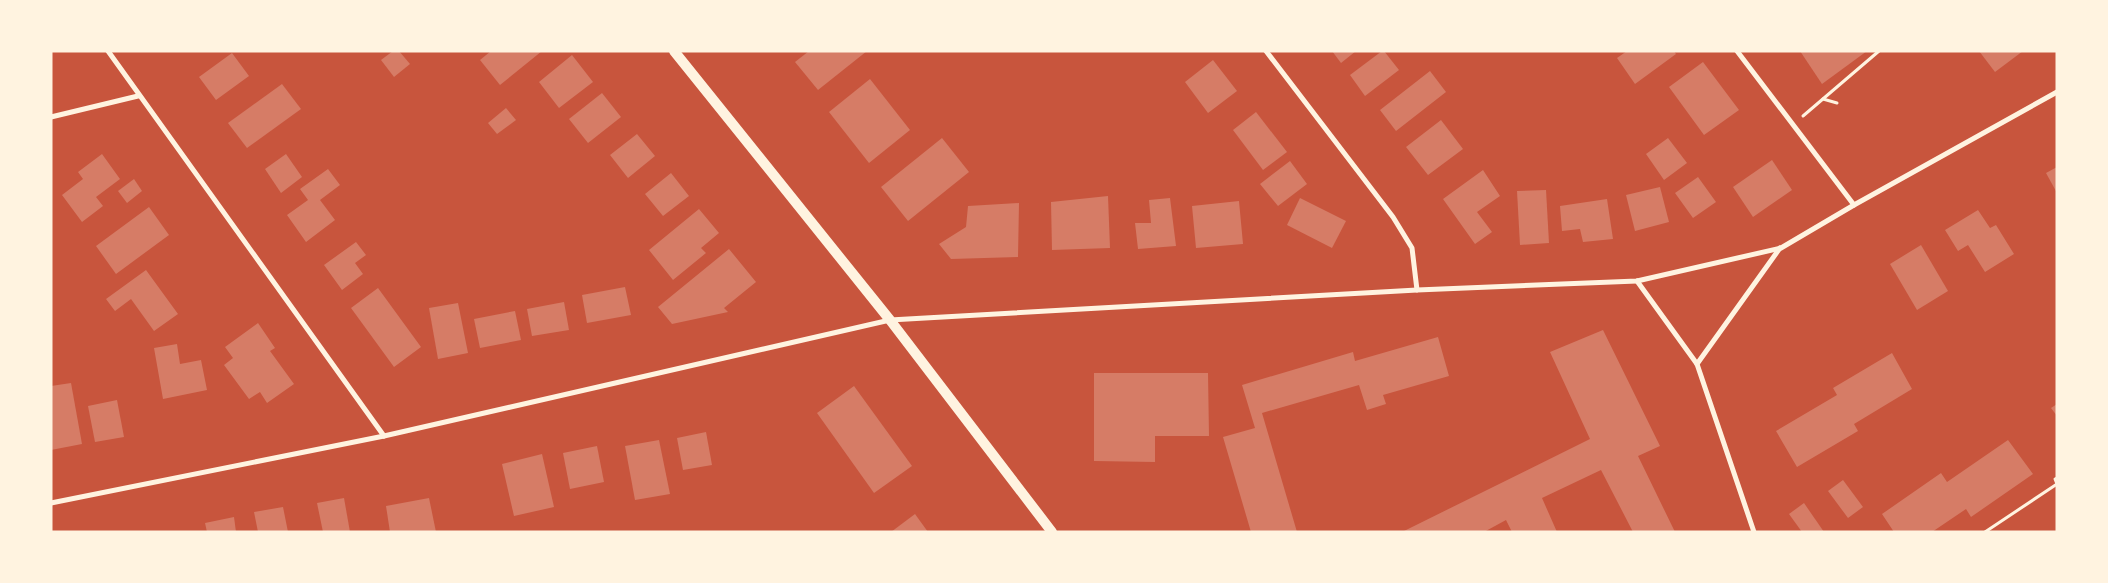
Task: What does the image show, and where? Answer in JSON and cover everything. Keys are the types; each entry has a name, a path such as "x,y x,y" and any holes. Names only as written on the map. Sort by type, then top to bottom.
{"main road":[{"path":"674,51 890,320 1052,532"}],"street":[{"path":"108,51 138,96 384,436"},
{"path":"1266,51 1403,232 1412,248 1417,290"},
{"path":"1737,51 1854,204"},
{"path":"51,503 384,436 890,320 1417,290 1637,280 1780,248 1854,204 2057,92"},
{"path":"51,117 138,96"},
{"path":"1697,364 1780,248"},
{"path":"1637,280 1697,364 1754,532"}],"path":[{"path":"1792,124 1879,51"},
{"path":"1822,99 1837,103"},
{"path":"1985,532 2057,484 2055,480 2057,478"}],"building":[{"path":"393,51 399,51 410,64 394,77 381,60"},
{"path":"491,51 542,51 500,85 480,60"},
{"path":"809,51 867,51 818,90 795,62"},
{"path":"1332,51 1356,51 1341,63"},
{"path":"1382,51 1399,70 1365,96 1350,75"},
{"path":"1627,51 1674,51 1676,54 1635,84 1617,58"},
{"path":"1800,51 1867,51 1822,84"},
{"path":"1979,51 2023,51 1995,72"},
{"path":"232,53 249,76 216,100 199,77"},
{"path":"572,55 593,82 559,108 539,82"},
{"path":"1213,60 1237,91 1208,113 1185,82"},
{"path":"1703,62 1739,110 1704,135 1669,87"},
{"path":"1430,71 1446,92 1396,131 1380,110"},
{"path":"870,79 910,130 869,163 829,112"},
{"path":"282,84 301,109 247,148 228,123"},
{"path":"602,93 621,117 588,143 569,119"},
{"path":"506,108 516,120 497,134 488,123"},
{"path":"1256,112 1287,152 1263,170 1233,130"},
{"path":"1441,120 1463,149 1428,175 1406,147"},
{"path":"637,134 655,156 628,178 610,155"},
{"path":"942,138 969,172 908,221 881,187"},
{"path":"1668,138 1687,163 1664,180 1646,154"},
{"path":"102,154 120,179 96,197 103,206 82,222 62,195 83,179 78,172"},
{"path":"286,154 302,177 281,193 265,169"},
{"path":"1772,160 1792,190 1753,217 1733,187"},
{"path":"1290,161 1307,184 1278,206 1260,184"},
{"path":"2057,167 2057,193 2046,173"},
{"path":"328,169 340,185 320,200 335,220 306,242 287,215 308,200 300,189"},
{"path":"1483,170 1500,196 1477,212 1492,232 1475,244 1443,199"},
{"path":"671,173 689,196 663,216 645,194"},
{"path":"1698,177 1716,202 1693,218 1675,193"},
{"path":"134,179 142,191 127,203 118,191"},
{"path":"1660,187 1669,222 1635,231 1626,195"},
{"path":"1546,190 1549,243 1520,245 1517,191"},
{"path":"1108,196 1110,248 1052,250 1051,202"},
{"path":"1170,198 1176,246 1138,249 1135,223 1151,223 1149,200"},
{"path":"1300,198 1346,221 1332,248 1287,225"},
{"path":"1607,199 1613,239 1583,242 1580,229 1562,231 1560,206"},
{"path":"1239,201 1243,244 1196,248 1192,206"},
{"path":"1019,203 1018,257 951,259 939,244 966,227 968,206"},
{"path":"149,207 169,235 116,274 96,246"},
{"path":"699,209 719,233 701,248 706,253 673,280 649,250"},
{"path":"1978,210 1990,228 1996,225 2014,254 1985,272 1968,245 1958,251 1945,230"},
{"path":"356,242 366,255 355,263 363,274 342,290 324,265"},
{"path":"1921,245 1948,291 1917,310 1890,264"},
{"path":"729,249 756,282 724,308 728,312 672,324 658,307"},
{"path":"146,270 178,314 154,331 131,299 115,311 106,299"},
{"path":"625,287 631,315 587,323 582,295"},
{"path":"378,288 421,347 394,367 351,308"},
{"path":"564,302 569,330 532,336 527,309"},
{"path":"458,303 468,353 438,359 429,308"},
{"path":"515,311 521,340 480,348 474,319"},
{"path":"258,323 275,348 270,351 294,384 267,403 260,392 249,399 224,365 233,358 225,347"},
{"path":"1603,330 1660,446 1638,456 1675,532 1633,532 1601,470 1542,498 1557,532 1512,532 1506,520 1484,532 1402,532 1590,439 1550,352"},
{"path":"1438,337 1449,376 1383,395 1386,404 1367,410 1359,385 1262,413 1297,532 1251,532 1223,437 1255,428 1242,385 1353,352 1355,361"},
{"path":"177,344 180,364 201,360 207,390 163,399 154,348"},
{"path":"1892,353 1912,389 1854,424 1858,431 1797,467 1776,431 1837,395 1833,388"},
{"path":"1094,373 1208,373 1209,436 1155,436 1155,462 1094,461"},
{"path":"71,383 82,444 51,450 51,386"},
{"path":"854,386 912,466 874,493 817,413"},
{"path":"117,400 124,437 95,442 88,406"},
{"path":"2057,404 2057,416 2051,408"},
{"path":"706,432 712,465 683,470 677,438"},
{"path":"659,440 670,494 635,500 625,446"},
{"path":"2008,440 2033,474 1971,517 1966,509 1932,532 1894,532 1882,514 1941,473 1947,482"},
{"path":"597,446 604,482 570,489 563,453"},
{"path":"542,454 554,507 514,516 502,464"},
{"path":"1843,480 1863,507 1848,518 1828,491"},
{"path":"344,498 350,532 323,532 317,503"},
{"path":"429,498 436,532 390,532 386,506"},
{"path":"1804,503 1824,532 1802,532 1789,514"},
{"path":"283,507 288,532 258,532 254,512"},
{"path":"915,514 928,532 891,532"},
{"path":"234,517 236,532 207,532 205,523"}]}
